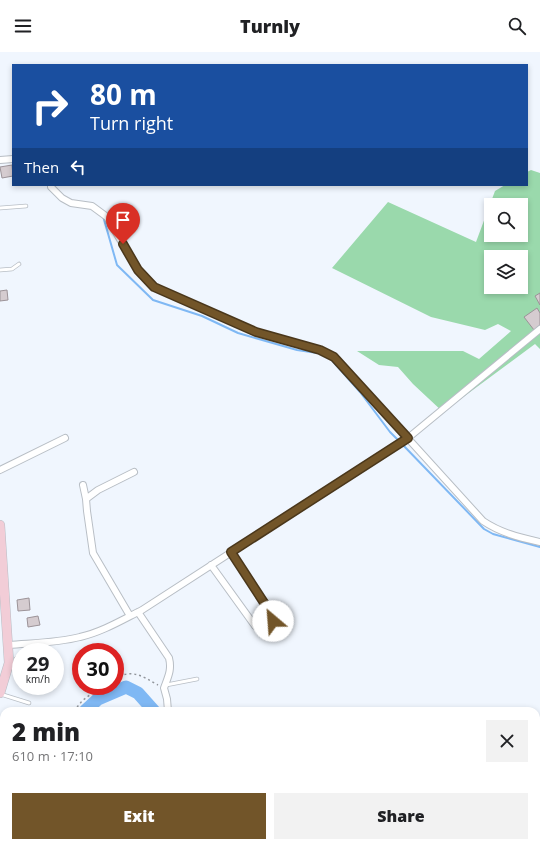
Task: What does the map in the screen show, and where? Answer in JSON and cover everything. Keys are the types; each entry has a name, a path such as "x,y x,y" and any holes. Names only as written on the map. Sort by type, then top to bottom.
{"street":[{"path":"0,160 12,159"},
{"path":"52,186 62,198 71,203 92,206 107,217 138,270 154,287 256,332 320,350 334,357 482,521 511,535 540,542"},
{"path":"9,645 78,638 96,632 138,612 408,438 540,329"},
{"path":"0,470 65,438"},
{"path":"86,499 98,490 134,472"},
{"path":"83,485 93,553 130,616"},
{"path":"0,525 10,663 0,694"},
{"path":"211,565 255,626 260,628 267,627 273,621 272,615 231,552"},
{"path":"138,612 169,658 171,666 164,686 168,707"}],"lane":[{"path":"0,208 26,206"},
{"path":"0,270 12,269 19,264"},
{"path":"164,686 197,679"},
{"path":"0,694 29,703"}],"path":[{"path":"124,674 132,673 164,686"},
{"path":"77,707 90,695"}],"green space":[{"path":"531,170 540,173 540,349 535,344 443,412 413,384 398,367 379,365 357,351 463,351 479,359 511,331 498,324 485,330 431,317 332,268 388,202 476,242 484,221 484,242 528,242 528,198 492,198 495,191 503,186 528,186 528,172"}],"building":[{"path":"12,165 12,176 2,178 0,167"},
{"path":"7,290 8,300 0,301 0,291"},
{"path":"540,293 540,305 535,296"},
{"path":"537,308 540,313 540,325 534,330 524,317"},
{"path":"29,598 30,610 18,611 17,600"},
{"path":"38,616 40,625 28,627 27,618"}],"waterway":[{"path":"103,216 117,265 153,300 202,316 238,333 297,350 324,354"},
{"path":"329,357 360,392 390,432 399,441"},
{"path":"402,444 484,529 493,534 540,547"},
{"path":"89,707 98,699 126,687 138,693 150,707"}],"route":[{"path":"123,244 138,270 154,287 256,332 320,350 334,357 408,438 231,552 272,615 273,621"}]}
